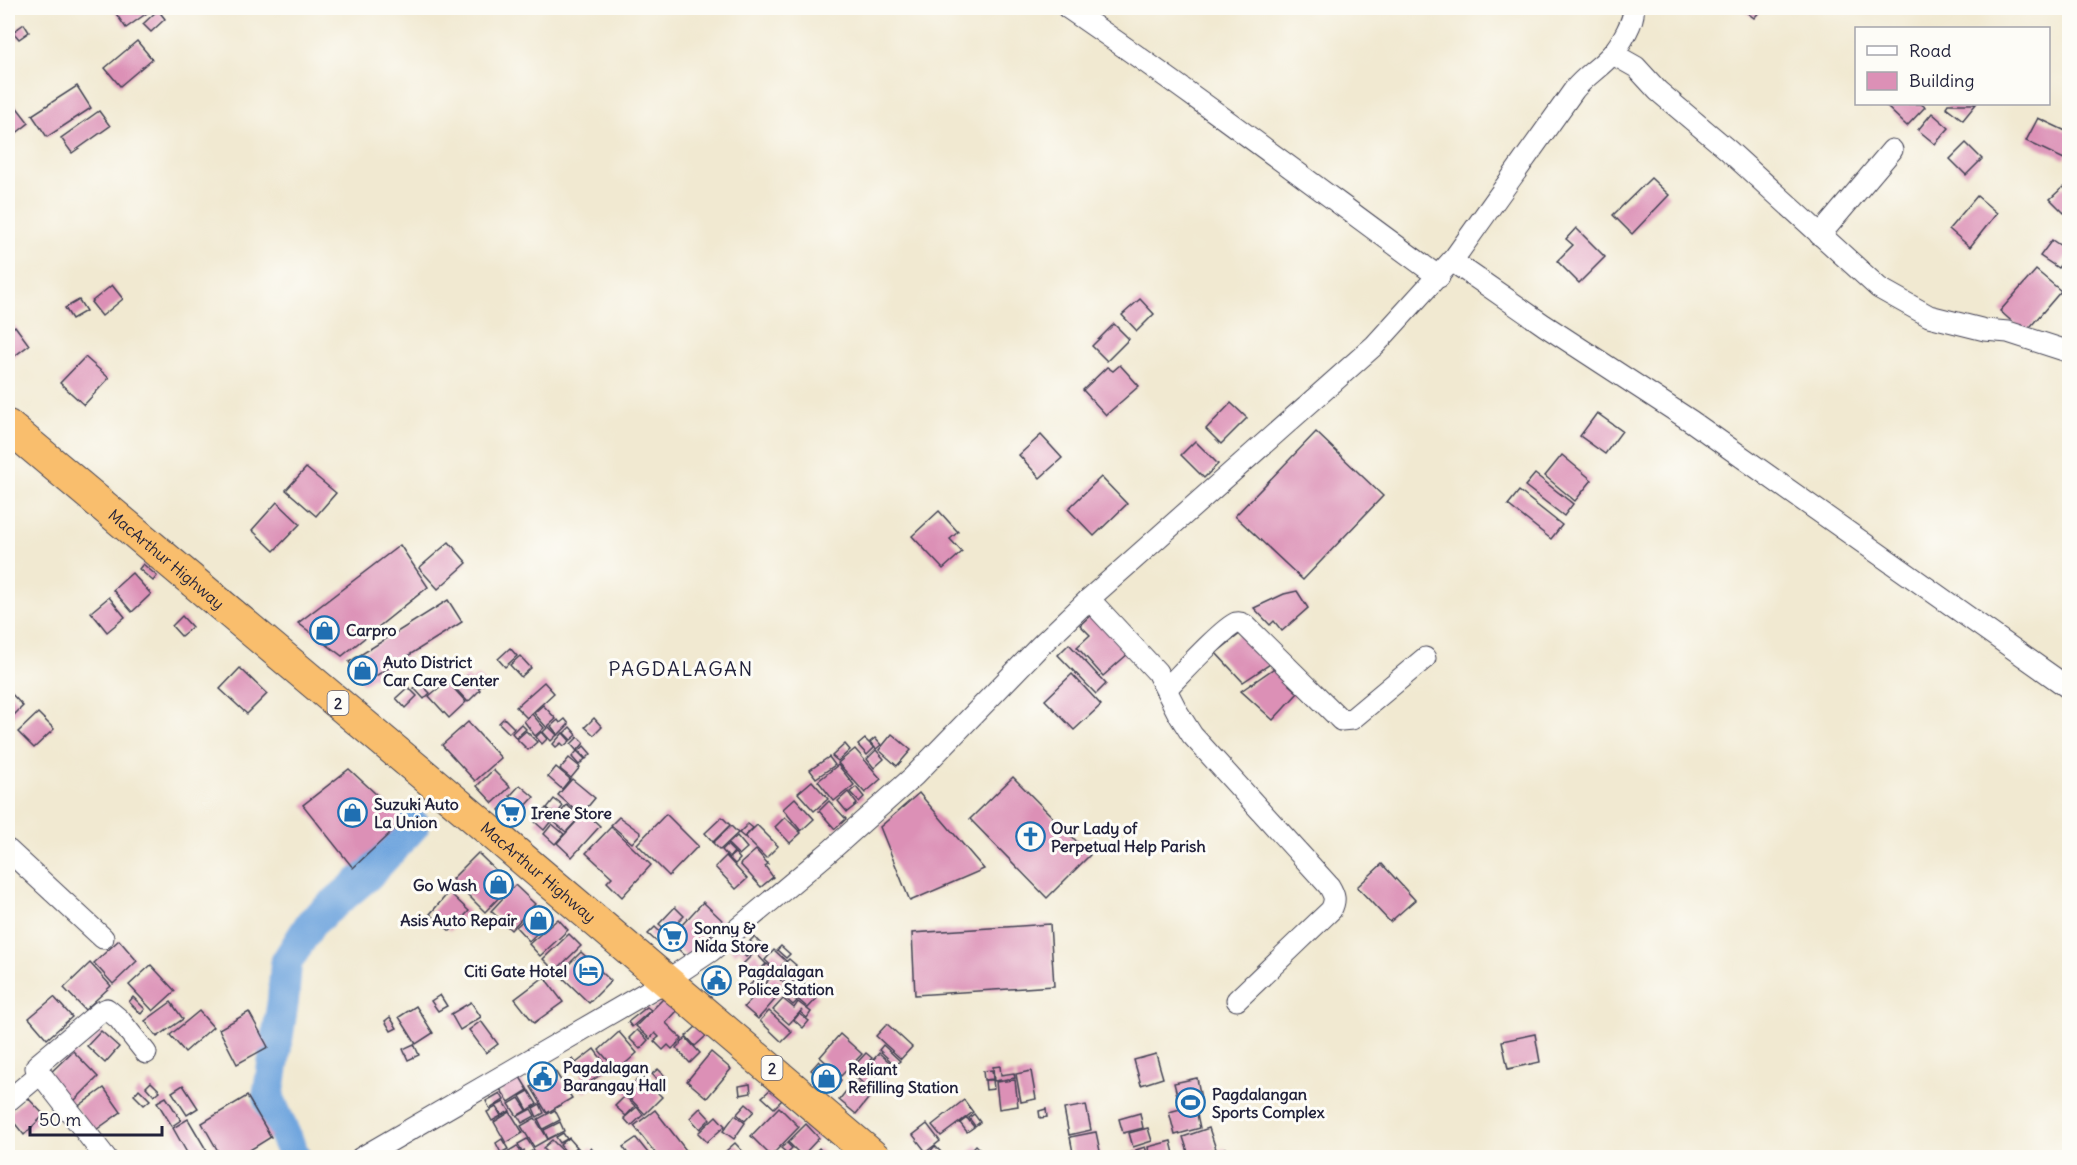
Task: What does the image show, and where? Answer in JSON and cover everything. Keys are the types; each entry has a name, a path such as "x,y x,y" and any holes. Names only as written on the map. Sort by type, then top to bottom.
{"highway":[{"name":"MacArthur Highway","path":"8,426 427,777 875,1158"}],"street":[{"path":"1068,8 1147,61 1210,110 1445,269 1544,325 1691,421 2070,689"},
{"path":"361,1158 693,964 757,913 914,776 1089,599 1375,345 1445,269 1580,82 1613,54 1632,21 1635,14 1633,8"},
{"path":"1613,54 1636,67 1658,91 1728,150 1879,288 1929,316 1985,330 2008,332 2070,352"},
{"path":"1820,235 1893,150"},
{"path":"1089,599 1157,672 1192,735 1329,886 1335,896 1331,910 1237,1000"},
{"path":"1167,688 1223,633 1240,622 1245,624 1341,720 1352,719 1425,658"},
{"path":"8,849 103,938"},
{"path":"106,1158 40,1074 36,1068 37,1065 100,1012 106,1010 119,1018 146,1053"},
{"path":"8,1101 40,1074"}],"building":[{"path":"112,8 154,8 126,28"},
{"path":"1741,8 1763,8 1754,18"},
{"path":"158,10 165,19 151,32 143,24"},
{"path":"24,24 29,32 19,39 13,32"},
{"path":"137,41 152,59 120,86 105,68"},
{"path":"77,86 91,108 47,137 32,115"},
{"path":"15,105 29,123 10,138 8,111"},
{"path":"1922,105 1925,107 1907,126 1886,106"},
{"path":"1947,105 1975,105 1963,120 1946,107"},
{"path":"99,111 110,126 72,153 61,138"},
{"path":"1932,113 1949,128 1935,144 1918,130"},
{"path":"2038,118 2070,133 2070,148 2064,159 2026,141"},
{"path":"1966,143 1982,159 1966,175 1950,159"},
{"path":"1651,178 1669,195 1632,234 1613,215"},
{"path":"2063,187 2070,193 2070,207 2064,213 2050,199"},
{"path":"1977,196 1997,213 1970,247 1949,229"},
{"path":"1576,228 1605,257 1579,283 1557,261 1573,245 1566,239"},
{"path":"2052,240 2070,252 2058,268 2040,256"},
{"path":"2036,270 2061,291 2025,333 2000,311"},
{"path":"112,285 123,299 102,316 91,302"},
{"path":"1140,299 1154,314 1137,331 1122,315"},
{"path":"79,300 86,311 72,319 65,308"},
{"path":"1114,324 1129,339 1107,361 1092,346"},
{"path":"15,326 29,345 8,361 8,332"},
{"path":"85,357 109,378 84,405 60,383"},
{"path":"1120,365 1139,386 1106,415 1083,390 1107,367 1113,371"},
{"path":"1231,403 1247,418 1221,444 1206,429"},
{"path":"1597,413 1622,431 1605,454 1580,436"},
{"path":"1316,432 1383,496 1303,580 1235,516"},
{"path":"1041,435 1062,458 1040,478 1019,455"},
{"path":"1195,441 1218,464 1204,478 1181,455"},
{"path":"1562,455 1592,480 1575,501 1545,476"},
{"path":"306,468 336,493 316,516 286,490"},
{"path":"1535,474 1573,504 1564,516 1525,486"},
{"path":"1101,477 1127,504 1094,536 1068,509"},
{"path":"1519,491 1562,525 1551,539 1508,505"},
{"path":"277,502 300,524 274,551 252,530"},
{"path":"939,511 958,532 950,539 962,552 943,569 912,536"},
{"path":"449,542 467,563 438,589 419,568"},
{"path":"400,545 428,587 342,656 298,623"},
{"path":"143,564 157,576 153,581 139,569"},
{"path":"132,573 151,594 132,612 113,590"},
{"path":"1297,591 1308,608 1282,631 1274,621 1270,625 1254,608 1284,594"},
{"path":"109,597 125,617 107,632 91,612"},
{"path":"448,600 462,622 363,684 349,662"},
{"path":"1093,613 1129,653 1103,676 1077,647 1090,635 1080,625"},
{"path":"182,616 192,627 181,636 172,626"},
{"path":"1241,633 1270,664 1243,682 1216,653"},
{"path":"1069,644 1106,684 1096,694 1058,655"},
{"path":"510,648 517,656 505,667 498,659"},
{"path":"520,656 531,668 521,677 510,665"},
{"path":"1276,667 1292,681 1289,685 1298,693 1273,720 1241,691"},
{"path":"240,668 267,694 247,714 220,689"},
{"path":"1072,674 1101,705 1074,730 1045,700"},
{"path":"477,675 485,683 480,687 472,680"},
{"path":"467,676 480,690 468,702 455,688"},
{"path":"447,681 466,702 449,718 429,696"},
{"path":"544,682 554,693 527,718 516,707"},
{"path":"420,683 430,693 424,699 414,688"},
{"path":"408,687 417,696 405,708 396,698"},
{"path":"8,690 23,706 8,721"},
{"path":"543,705 556,719 548,726 557,735 551,741 543,732 547,728 534,713"},
{"path":"38,713 54,729 34,748 18,732"},
{"path":"532,714 544,728 535,736 524,721"},
{"path":"504,718 514,728 509,733 499,723"},
{"path":"594,718 602,727 594,735 585,727"},
{"path":"565,719 569,724 558,735 551,726 558,720 560,723"},
{"path":"468,722 501,758 475,781 442,745"},
{"path":"521,724 526,729 516,738 512,733"},
{"path":"570,727 577,735 571,740 564,733"},
{"path":"526,731 537,742 528,750 517,739"},
{"path":"541,732 547,739 542,744 536,737"},
{"path":"563,733 570,741 564,746 561,743 556,747 553,744"},
{"path":"892,734 911,750 897,766 879,750"},
{"path":"578,737 584,743 577,751 571,744"},
{"path":"875,738 881,745 876,749 870,742"},
{"path":"865,739 874,748 867,755 858,745"},
{"path":"845,744 850,750 838,761 832,756"},
{"path":"584,746 591,754 586,759 579,751"},
{"path":"855,749 881,779 865,793 838,763"},
{"path":"876,750 884,759 874,768 867,759"},
{"path":"577,751 585,759 579,765 572,757"},
{"path":"829,757 835,765 816,778 810,770"},
{"path":"569,758 580,767 571,778 560,769"},
{"path":"838,765 854,785 834,801 818,781"},
{"path":"556,767 570,779 562,789 548,777"},
{"name":"Suzuki Auto La Union","path":"349,769 404,820 353,868 303,805"},
{"path":"493,770 510,787 493,803 477,786"},
{"name":"Our Lady of Perpetual Help Parish","path":"1013,777 1090,855 1047,898 970,819"},
{"path":"572,779 595,798 581,815 558,795"},
{"path":"812,781 828,799 814,811 798,793"},
{"path":"520,785 534,797 524,808 510,796"},
{"path":"856,787 864,797 859,802 850,792"},
{"path":"848,792 857,804 847,812 838,801"},
{"path":"919,793 984,869 910,901 880,827"},
{"path":"795,798 814,819 801,831 783,809"},
{"path":"508,799 522,810 512,822 499,810"},
{"path":"554,799 563,806 556,815 547,808"},
{"path":"829,801 846,819 835,829 819,811"},
{"path":"567,805 580,817 566,832 553,821"},
{"path":"546,808 555,816 544,830 535,822"},
{"path":"585,812 600,826 572,857 557,843"},
{"path":"666,814 698,846 669,876 637,844"},
{"path":"619,817 641,833 632,843 611,825"},
{"path":"722,817 730,825 713,842 705,833"},
{"path":"785,817 801,833 790,843 775,827"},
{"path":"552,824 564,834 555,844 544,834"},
{"path":"748,824 753,828 744,837 739,833"},
{"path":"757,825 778,846 766,858 745,837"},
{"path":"731,826 738,833 720,850 713,843"},
{"path":"611,827 651,865 622,897 607,882 612,877 586,853"},
{"path":"737,836 747,848 739,855 728,844"},
{"path":"727,845 734,852 729,858 722,850"},
{"path":"756,850 768,864 765,866 773,877 761,887 740,864"},
{"path":"478,853 511,885 485,912 452,879"},
{"path":"735,853 740,859 735,864 729,858"},
{"path":"726,856 747,879 736,889 715,867"},
{"path":"1382,864 1415,900 1390,922 1357,887"},
{"path":"515,885 535,904 511,930 491,911"},
{"path":"449,892 469,911 450,931 430,914"},
{"path":"703,902 723,921 689,959 668,940"},
{"path":"539,906 552,919 529,941 516,927"},
{"path":"675,907 684,916 668,932 659,924"},
{"path":"558,919 568,930 540,956 529,944"},
{"path":"1050,924 1054,986 915,995 912,933"},
{"path":"655,927 663,935 657,942 648,934"},
{"path":"569,934 581,946 555,971 543,959"},
{"path":"754,937 766,949 762,953 750,941"},
{"path":"736,939 743,947 735,954 728,946"},
{"path":"119,940 137,961 113,984 94,963"},
{"path":"749,943 755,949 746,957 740,951"},
{"path":"781,946 790,954 786,958 777,950"},
{"path":"774,950 786,961 777,971 765,960"},
{"path":"581,952 611,981 589,1003 559,974"},
{"path":"755,952 766,964 754,975 743,964"},
{"path":"789,959 796,965 792,970 784,964"},
{"path":"90,963 111,986 85,1010 64,988"},
{"path":"767,964 774,970 766,979 759,973"},
{"path":"151,965 175,991 153,1011 129,985"},
{"path":"783,965 796,976 789,985 776,973"},
{"path":"774,974 787,986 758,1019 744,1007"},
{"path":"760,975 765,980 755,991 749,986"},
{"path":"544,977 563,1002 534,1023 515,999"},
{"path":"798,978 818,997 808,1008 787,990"},
{"path":"785,992 797,1001 793,1005 782,995"},
{"path":"440,995 447,1006 438,1011 431,1001"},
{"path":"54,997 72,1017 47,1039 29,1018"},
{"path":"133,997 145,1009 141,1014 129,1002"},
{"path":"664,998 677,1011 666,1023 682,1039 672,1049 668,1045 663,1050 654,1041 659,1037 655,1033 650,1039 636,1026"},
{"path":"783,999 794,1008 798,1002 811,1012 807,1018 800,1012 789,1024 773,1010"},
{"path":"171,1002 183,1019 157,1037 145,1021"},
{"path":"471,1002 481,1017 460,1030 451,1014"},
{"path":"416,1006 433,1033 416,1044 399,1017"},
{"path":"647,1007 651,1010 632,1027 628,1022"},
{"path":"199,1011 213,1027 185,1052 170,1035"},
{"path":"769,1011 792,1032 782,1042 760,1021"},
{"path":"249,1012 268,1047 237,1064 219,1029"},
{"path":"799,1014 809,1021 803,1028 794,1020"},
{"path":"390,1017 397,1028 391,1031 385,1021"},
{"path":"481,1021 498,1044 486,1053 469,1030"},
{"path":"887,1024 912,1047 901,1059 876,1036"},
{"path":"697,1026 706,1036 695,1046 686,1036"},
{"path":"637,1030 648,1040 640,1049 629,1038"},
{"path":"101,1031 119,1047 105,1063 87,1046"},
{"path":"619,1032 637,1053 617,1071 599,1050"},
{"path":"840,1034 862,1054 841,1076 820,1057"},
{"path":"1535,1034 1540,1062 1508,1069 1502,1041"},
{"path":"686,1038 700,1053 690,1063 676,1048"},
{"path":"414,1044 419,1055 408,1060 403,1049"},
{"path":"883,1045 900,1061 895,1065 879,1050"},
{"path":"594,1049 609,1069 587,1084 580,1075 584,1072 579,1066 573,1070 568,1062 573,1059 576,1063"},
{"path":"73,1051 98,1077 70,1105 44,1079"},
{"path":"711,1052 731,1069 707,1098 687,1081"},
{"path":"866,1053 872,1058 860,1071 854,1066"},
{"path":"879,1053 895,1067 882,1081 867,1067"},
{"path":"1156,1054 1163,1078 1141,1085 1134,1060"},
{"path":"819,1061 841,1080 833,1090 811,1070"},
{"path":"1000,1066 1001,1075 1014,1073 1015,1078 994,1081 993,1067"},
{"path":"658,1069 665,1076 659,1081 652,1074"},
{"path":"992,1070 993,1079 984,1080 983,1071"},
{"path":"555,1071 572,1098 547,1113 531,1087"},
{"path":"865,1071 879,1083 872,1091 858,1079"},
{"path":"1031,1071 1036,1099 1021,1102 1016,1074"},
{"path":"641,1076 662,1097 645,1114 624,1092"},
{"path":"520,1077 528,1090 509,1102 500,1089"},
{"path":"1197,1078 1201,1099 1179,1103 1174,1083"},
{"path":"855,1080 872,1094 856,1114 839,1100"},
{"path":"985,1080 993,1080 994,1089 986,1090"},
{"path":"1015,1080 1018,1106 999,1109 996,1082"},
{"path":"583,1081 589,1089 585,1093 578,1085"},
{"path":"151,1082 160,1091 154,1096 146,1087"},
{"path":"750,1084 751,1093 740,1095 739,1086"},
{"path":"183,1085 198,1108 187,1115 172,1092"},
{"path":"104,1088 121,1112 93,1132 76,1108"},
{"path":"772,1088 783,1099 774,1108 762,1097"},
{"path":"139,1089 150,1100 144,1105 134,1095"},
{"path":"529,1091 537,1104 528,1110 520,1096"},
{"path":"500,1093 504,1100 490,1109 486,1101"},
{"path":"247,1096 271,1137 237,1158 222,1158 202,1123"},
{"path":"625,1096 635,1106 626,1116 615,1106"},
{"path":"27,1097 44,1115 24,1135 8,1115"},
{"path":"166,1097 181,1120 172,1126 157,1102"},
{"path":"519,1098 527,1110 517,1116 509,1104"},
{"path":"964,1100 973,1112 941,1136 932,1125"},
{"path":"504,1102 510,1111 502,1115 496,1106"},
{"path":"540,1104 544,1113 537,1117 533,1108"},
{"path":"746,1104 754,1111 745,1121 737,1114"},
{"path":"1086,1105 1091,1130 1069,1135 1064,1109"},
{"path":"1195,1105 1200,1128 1175,1135 1169,1112"},
{"path":"496,1107 501,1116 492,1121 487,1112"},
{"path":"637,1107 643,1115 631,1126 624,1118"},
{"path":"779,1107 799,1127 771,1156 751,1136"},
{"path":"700,1108 710,1119 700,1129 690,1118"},
{"path":"531,1109 535,1116 522,1123 518,1116"},
{"path":"1046,1109 1047,1117 1040,1118 1039,1111"},
{"path":"555,1110 560,1120 543,1129 538,1119"},
{"path":"655,1110 692,1158 659,1158 634,1126"},
{"path":"510,1112 523,1133 506,1143 494,1122"},
{"path":"1140,1113 1143,1128 1123,1133 1119,1119"},
{"path":"974,1114 980,1122 975,1126 969,1118"},
{"path":"735,1115 745,1123 734,1139 723,1131"},
{"path":"716,1116 725,1126 707,1142 698,1133"},
{"path":"535,1118 548,1139 534,1147 521,1126"},
{"path":"967,1118 974,1127 967,1132 960,1123"},
{"path":"188,1119 211,1158 190,1158 173,1128"},
{"path":"560,1122 564,1131 548,1139 544,1130"},
{"path":"806,1124 819,1138 802,1156 788,1142"},
{"path":"927,1124 940,1141 926,1152 913,1135"},
{"path":"1148,1128 1152,1141 1133,1147 1129,1133"},
{"path":"1209,1128 1216,1149 1190,1158 1183,1137"},
{"path":"1096,1132 1101,1156 1074,1158 1070,1137"},
{"path":"563,1133 567,1139 560,1143 556,1137"},
{"path":"569,1138 577,1147 568,1154 560,1145"},
{"path":"636,1138 652,1158 631,1158 623,1147"},
{"path":"502,1139 508,1149 501,1153 496,1143"},
{"path":"527,1139 534,1150 525,1155 523,1151 525,1150 522,1151 518,1144"},
{"path":"552,1140 566,1154 563,1158 553,1158 543,1148"},
{"path":"1171,1141 1175,1158 1150,1158 1148,1147"},
{"path":"735,1143 749,1158 718,1158"},
{"path":"787,1143 792,1148 787,1153 781,1148"},
{"path":"976,1145 989,1158 964,1158"},
{"path":"517,1146 521,1152 511,1158 507,1152"},
{"path":"935,1146 941,1152 936,1158 931,1158 928,1154"},
{"path":"1145,1147 1149,1158 1139,1158 1136,1150"},
{"path":"578,1148 583,1154 578,1158 573,1158 570,1154"},
{"path":"591,1148 599,1158 591,1158 586,1152"},
{"path":"819,1148 828,1158 809,1158"},
{"path":"1225,1148 1228,1158 1200,1158 1200,1157"},
{"path":"1137,1151 1138,1158 1124,1158 1124,1154"}],"waterway":[{"path":"295,1158 268,1097 283,1001 286,963 311,923 368,875 414,825"}],"place":[{"name":"Carpro","path":"325,630"},
{"name":"Auto District Car Care Center","path":"362,671"},
{"name":"Suzuki Auto La Union","path":"353,813"},
{"name":"Irene Store","path":"510,813"},
{"name":"Our Lady of Perpetual Help Parish","path":"1030,837"},
{"name":"Go Wash","path":"498,885"},
{"name":"Asis Auto Repair","path":"538,920"},
{"name":"Sonny & Nida Store","path":"673,937"},
{"name":"Citi Gate Hotel","path":"588,971"},
{"name":"Pagdalagan Police Station","path":"717,980"},
{"name":"Pagdalagan Barangay Hall","path":"542,1076"},
{"name":"Reliant Refilling Station","path":"827,1078"},
{"name":"Pagdalangan Sports Complex","path":"1191,1103"}],"district":[{"name":"PAGDALAGAN","path":"681,668"}]}
